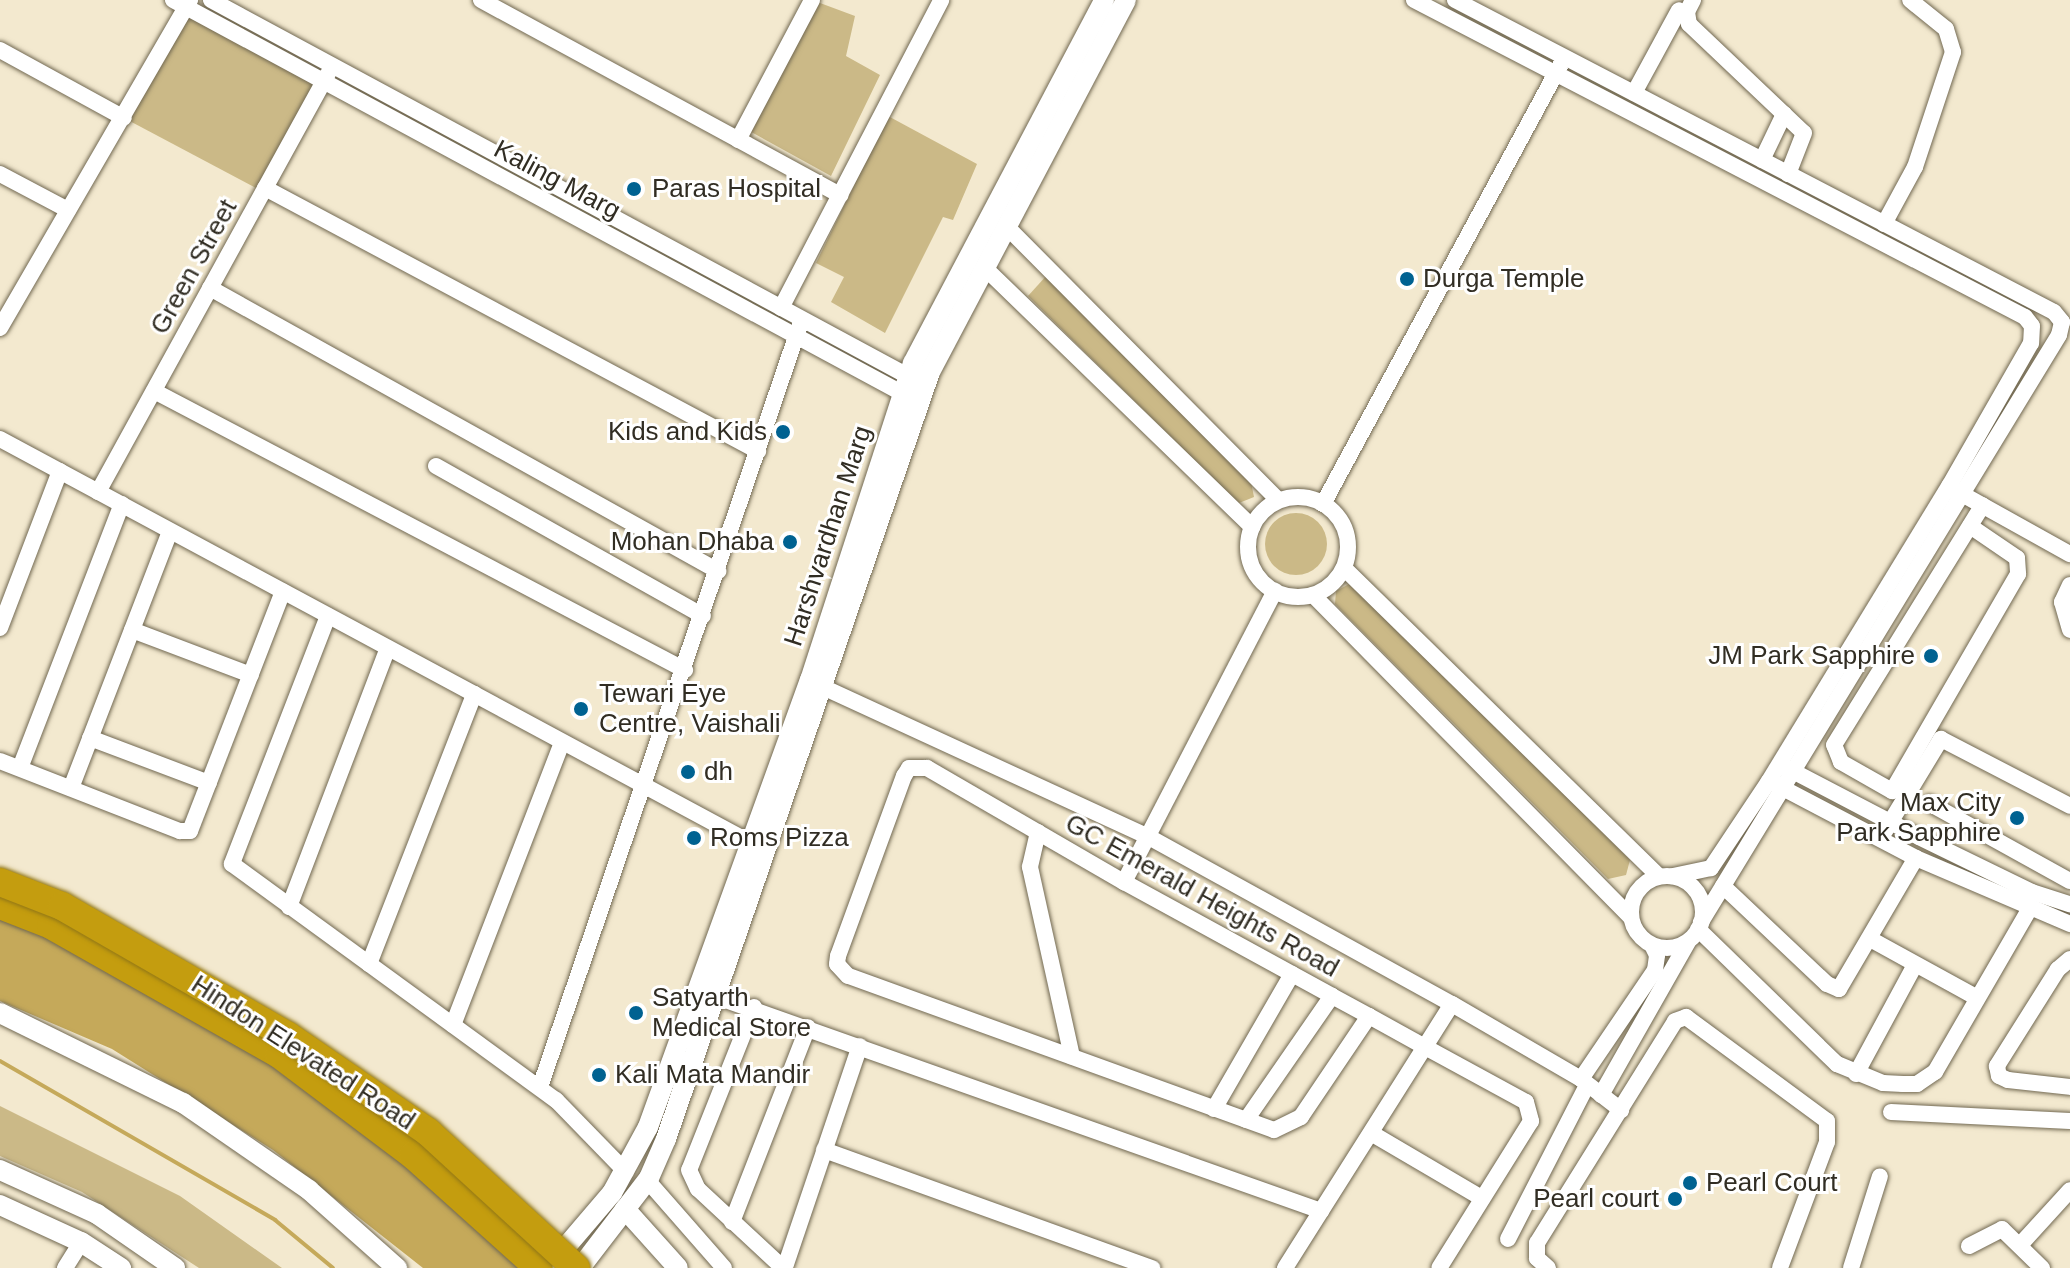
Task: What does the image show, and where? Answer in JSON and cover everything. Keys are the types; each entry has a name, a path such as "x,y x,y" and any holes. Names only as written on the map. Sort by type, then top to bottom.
{"highway":[{"name":"Hindon Elevated Road","path":"0,882 62,906 288,1036 428,1132 578,1268"},
{"name":"Hindon Elevated Road","path":"0,905 51,925 279,1054 413,1155 539,1268"}],"street":[{"name":"Kaling Marg","path":"211,0 802,319 913,389"},
{"path":"481,0 840,195"},
{"path":"738,140 812,0"},
{"path":"781,308 941,0"},
{"name":"Harshvardhan Marg","path":"578,1268 599,1247 647,1180 717,997 913,389 970,254 1104,0"},
{"name":"Harshvardhan Marg","path":"913,389 986,269 1126,0"},
{"path":"1414,0 2025,317 2034,334 1955,490"},
{"path":"1455,0 2054,312 2062,322 1955,490 1776,785 1711,868 1665,876 1639,888 1630,916"},
{"path":"1884,224 1918,159 1953,52 1946,29 1910,0"},
{"name":"Kaling Marg","path":"183,2 796,336 913,389"},
{"path":"3,317 124,118 183,2"},
{"path":"1634,93 1686,5"},
{"path":"1686,5 1689,24 1805,137 1788,174"},
{"path":"0,50 124,118"},
{"path":"1323,504 1564,57"},
{"name":"Green Street","path":"98,492 332,65"},
{"path":"1762,160 1784,114"},
{"path":"0,174 68,210"},
{"path":"265,188 758,451"},
{"path":"992,212 1278,500"},
{"path":"1897,251 1905,234"},
{"path":"970,254 1252,527"},
{"path":"210,288 718,571"},
{"path":"540,1087 646,787 802,319"},
{"path":"154,391 685,670"},
{"path":"0,439 751,843"},
{"path":"436,466 703,616"},
{"path":"0,628 60,471"},
{"path":"1955,490 2070,554"},
{"path":"1296,496 1323,504 1346,532 1344,568 1313,595 1290,597 1275,591 1252,567 1252,527 1278,500 1296,496"},
{"path":"20,768 122,504"},
{"path":"1970,526 2017,558 2018,574 1892,791 1841,762 1834,745 1983,505"},
{"path":"71,788 170,531"},
{"path":"1344,568 1665,876 1696,891 1696,931 1809,1040 1856,1074 1883,1083 1927,1079 1974,996 2029,910"},
{"path":"2070,585 2062,602 2070,630"},
{"path":"0,761 185,832 192,828 283,591"},
{"path":"1124,882 1275,591"},
{"path":"1313,595 1630,916 1643,940 1652,945 1678,947 1696,931"},
{"path":"328,616 232,859 235,869 540,1087 626,1172"},
{"path":"132,630 251,675"},
{"path":"289,907 388,648"},
{"path":"816,684 1149,837 1452,1004 1590,1086 1621,1110"},
{"name":"Harshvardhan Marg","path":"547,1268 580,1232 626,1172 648,1127 751,843 816,684"},
{"path":"369,964 474,694"},
{"path":"90,738 209,783"},
{"path":"1881,839 1941,739 2070,806"},
{"path":"453,1025 562,742"},
{"path":"1038,832 927,768 909,768 837,964 848,976 1274,1130 1294,1124 1369,1016"},
{"path":"1787,768 2032,892 2070,904"},
{"path":"1776,785 1916,858 2029,910 2070,924"},
{"path":"1590,1086 1696,931 1776,785"},
{"path":"1929,803 2070,881"},
{"name":"GC Emerald Heights Road","path":"1072,1056 1059,1017 1030,867 1038,832 1531,1108 1531,1121 1439,1268"},
{"path":"1723,886 1834,988 1844,987 1916,858"},
{"path":"1872,940 1974,996"},
{"path":"1508,1239 1655,970 1657,955 1652,945"},
{"path":"2070,959 2058,969 1997,1066 1999,1076 2008,1080 2070,1087"},
{"path":"1856,1074 1915,965"},
{"path":"1214,1109 1292,974"},
{"path":"1246,1120 1332,996"},
{"path":"717,997 754,1007 1321,1211"},
{"path":"1285,1268 1452,1004"},
{"path":"754,1007 689,1170 698,1189 775,1264 786,1264 860,1046"},
{"path":"0,1013 183,1103 309,1190 397,1268"},
{"path":"1548,1268 1537,1258 1537,1243 1675,1021 1686,1017 1822,1114 1829,1129 1827,1142 1780,1268"},
{"path":"732,1222 808,1027"},
{"path":"1891,1112 2070,1121"},
{"path":"1371,1133 1482,1198"},
{"path":"824,1150 1152,1268"},
{"path":"0,1170 97,1214 175,1268"},
{"path":"1870,1268 1853,1262 1880,1176"},
{"path":"647,1180 724,1268"},
{"path":"2020,1245 2070,1190"},
{"path":"0,1205 81,1242 121,1268"},
{"path":"625,1209 678,1268"},
{"path":"1969,1246 2002,1229 2042,1268"},
{"path":"65,1268 81,1242"}],"shaded area":[{"path":"812,0 855,16 846,56 880,75 831,176 744,128"},
{"path":"186,7 325,81 265,193 126,119"},
{"path":"888,116 977,164 953,220 943,217 885,333 831,302 844,277 816,263"},
{"path":"1047,275 1251,482 1254,497 1239,503 1234,499 1028,296"},
{"path":"1296,513 1318,522 1327,544 1318,566 1296,575 1274,566 1265,544 1274,522"},
{"path":"1351,583 1630,860 1626,875 1608,879 1335,604 1336,591"},
{"path":"0,895 268,1041 555,1268 423,1268 273,1150 112,1049 0,1001"},
{"path":"0,1106 180,1196 282,1268 199,1268 82,1192 0,1156"}],"waterway":[{"path":"0,1061 275,1220 333,1268"}],"place":[{"name":"Paras Hospital","path":"634,189"},
{"name":"Durga Temple","path":"1407,279"},
{"name":"Kids and Kids","path":"783,432"},
{"name":"Mohan Dhaba","path":"790,542"},
{"name":"JM Park Sapphire","path":"1931,656"},
{"name":"Tewari Eye Centre, Vaishali","path":"581,709"},
{"name":"dh","path":"688,772"},
{"name":"Max City Park Sapphire","path":"2017,818"},
{"name":"Roms Pizza","path":"694,838"},
{"name":"Satyarth Medical Store","path":"636,1013"},
{"name":"Kali Mata Mandir","path":"599,1075"},
{"name":"Pearl Court","path":"1690,1183"},
{"name":"Pearl court","path":"1675,1199"}]}
